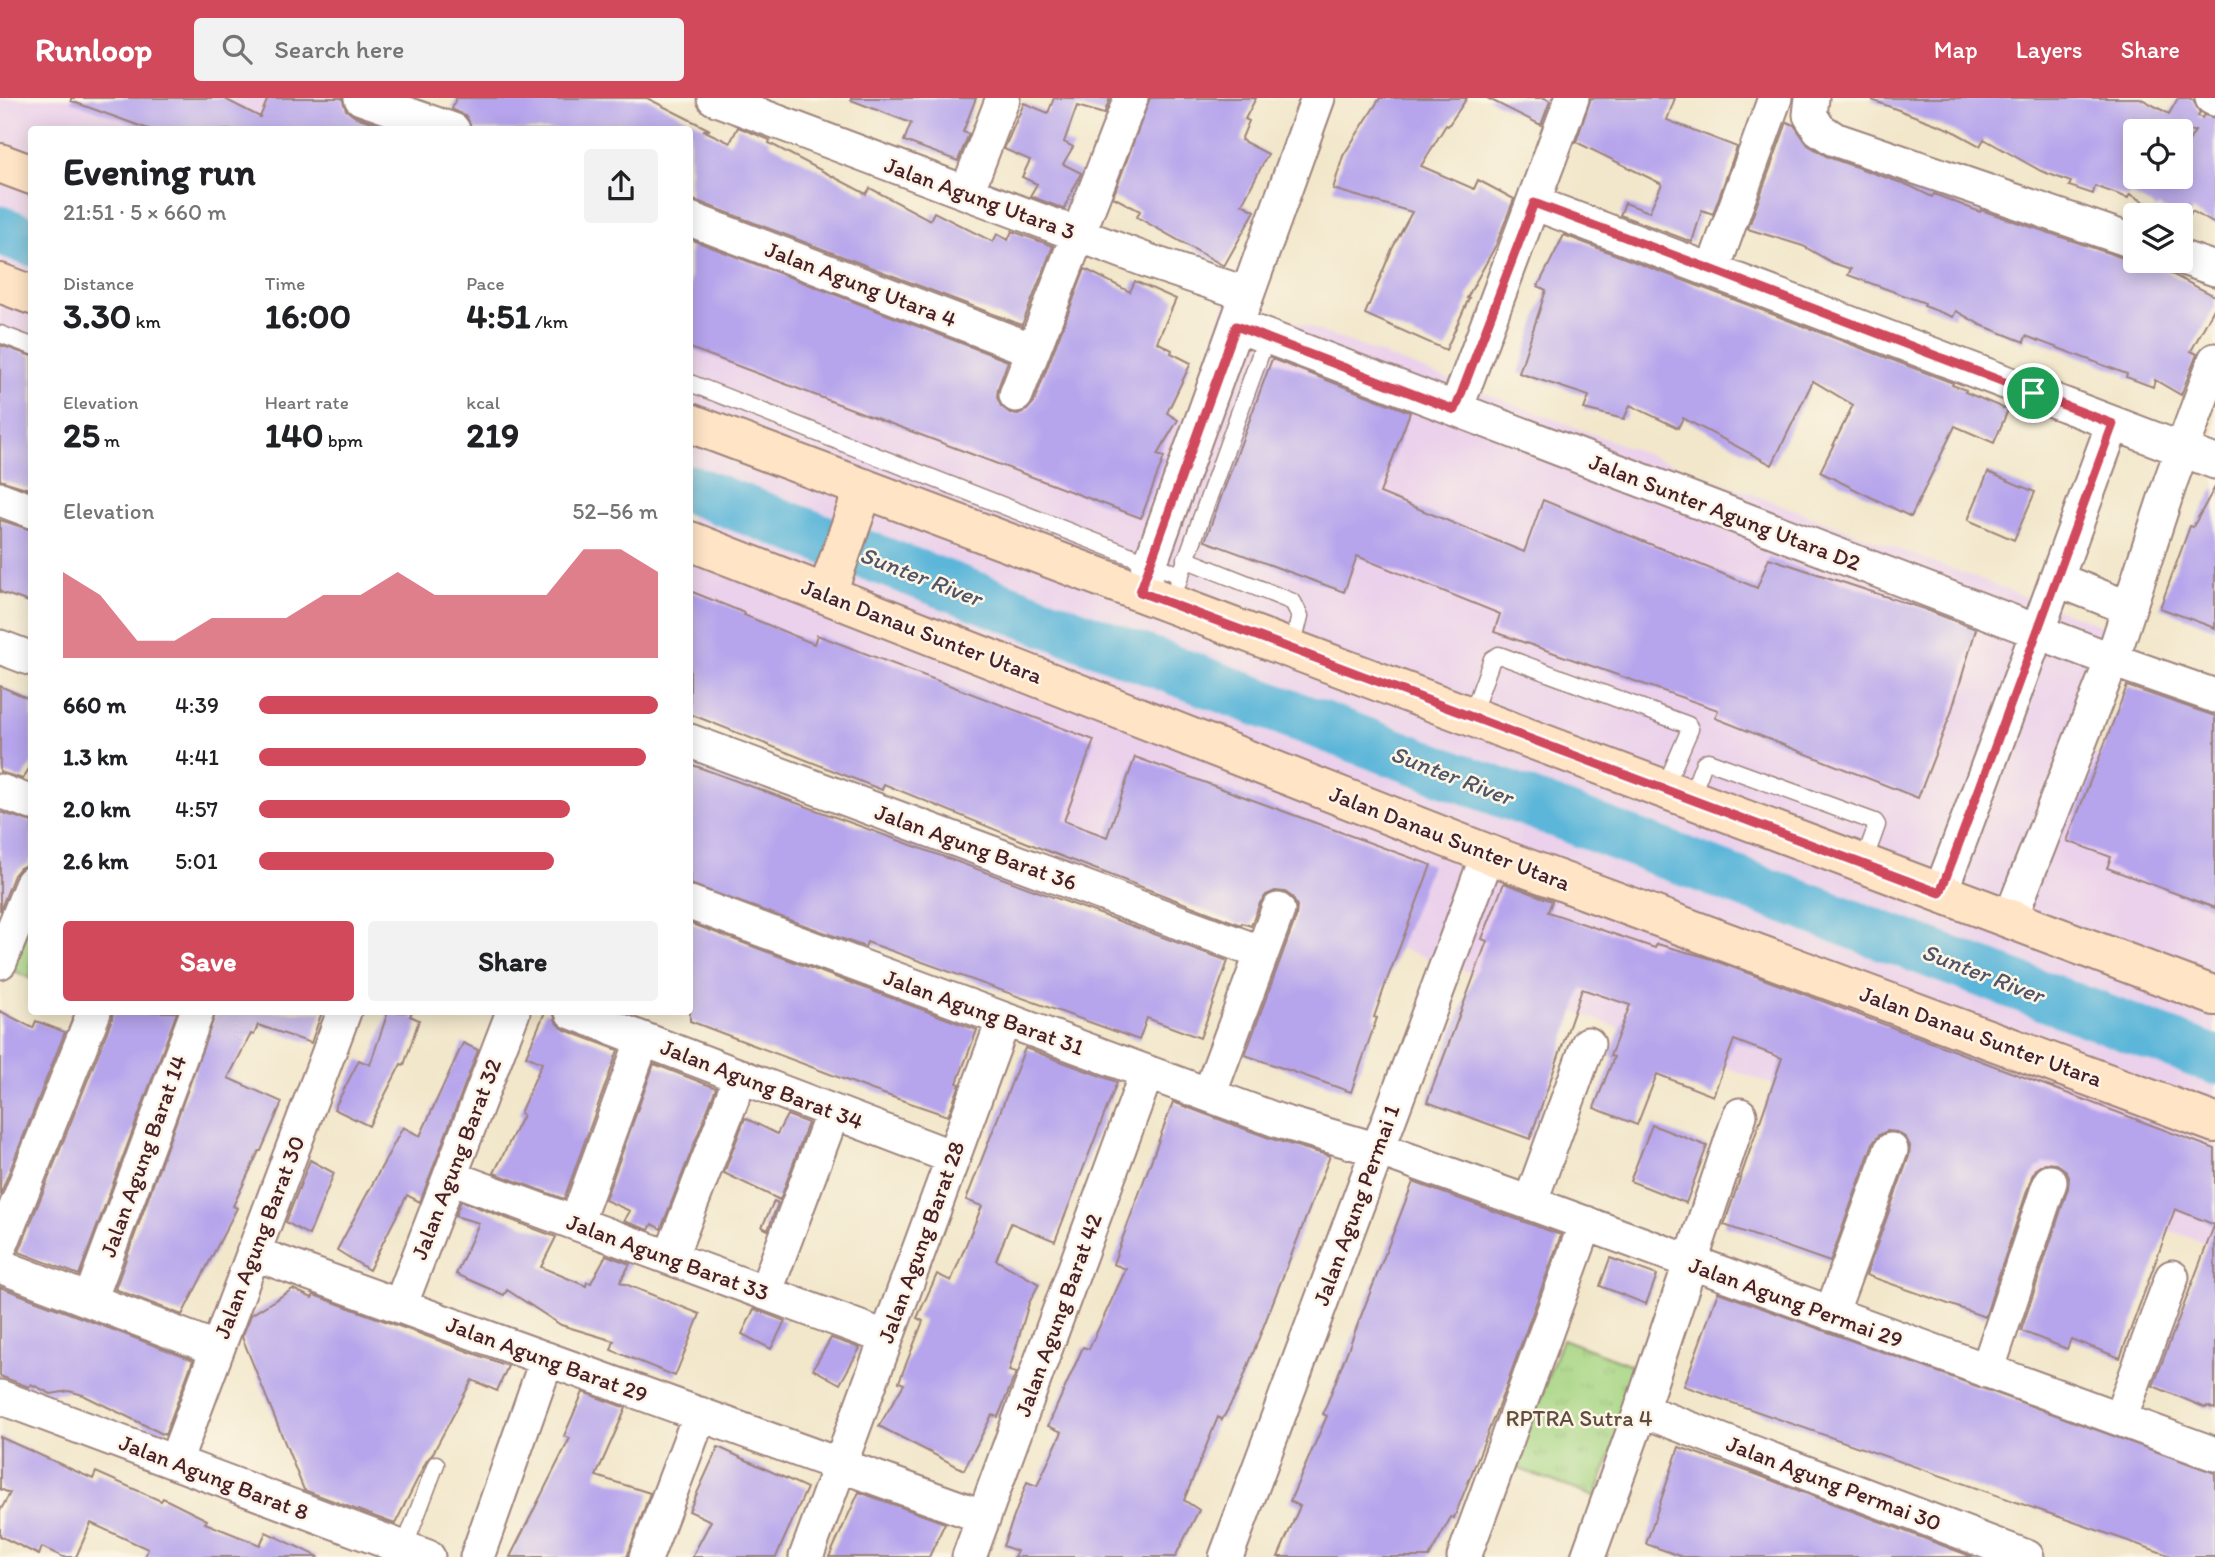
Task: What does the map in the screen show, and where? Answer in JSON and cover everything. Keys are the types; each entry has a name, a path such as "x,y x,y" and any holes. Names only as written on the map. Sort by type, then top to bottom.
{"main road":[{"path":"0,163 28,174"},
{"path":"0,283 28,294"},
{"path":"693,424 860,499 1165,579 1292,649 2215,996"},
{"path":"830,585 860,499"},
{"name":"Jalan Danau Sunter Utara","path":"693,542 830,585 1488,853 2215,1123"}],"street":[{"path":"361,98 433,120"},
{"name":"Jalan Agung Utara 3","path":"714,98 1247,294"},
{"path":"967,192 1003,98"},
{"path":"1016,395 1131,98"},
{"path":"1165,579 1236,326 1318,98"},
{"path":"1455,410 1572,98"},
{"path":"1713,270 1775,98"},
{"path":"1812,98 1810,115 1819,129 1834,139 2123,238"},
{"path":"1534,203 2215,462"},
{"name":"Jalan Agung Utara 4","path":"693,220 1033,350"},
{"path":"2193,261 2215,269"},
{"name":"Jalan Sunter Agung Utara D2","path":"1236,326 2112,660 2215,696"},
{"path":"2010,919 2112,660 2181,450 2215,360"},
{"path":"1940,893 2011,708 2113,424"},
{"path":"0,499 28,510"},
{"path":"2056,579 2129,608"},
{"path":"0,647 28,658"},
{"name":"Jalan Agung Barat 36","path":"693,742 1262,953"},
{"path":"0,791 28,802"},
{"name":"Jalan Agung Permai 1","path":"1226,1557 1488,853"},
{"path":"0,962 28,893"},
{"name":"Jalan Agung Barat 31","path":"693,904 1279,1121 1377,1149"},
{"path":"1209,1095 1278,910"},
{"path":"0,1247 93,1015"},
{"name":"Jalan Agung Barat 14","path":"90,1300 196,1015"},
{"name":"Jalan Agung Barat 30","path":"175,1462 343,1015"},
{"name":"Jalan Agung Barat 32","path":"400,1306 512,1015"},
{"name":"Jalan Agung Barat 34","path":"580,1015 952,1157"},
{"name":"Jalan Agung Barat 28","path":"806,1557 1004,1019"},
{"path":"576,1223 643,1039"},
{"path":"1531,1203 1588,1044"},
{"name":"Jalan Agung Barat 42","path":"969,1557 1147,1072"},
{"path":"670,1258 741,1076"},
{"path":"765,1293 833,1112"},
{"path":"1588,1557 1641,1410 1740,1115"},
{"name":"Jalan Agung Permai 29","path":"1377,1149 2215,1454"},
{"path":"1831,1314 1891,1150"},
{"name":"Jalan Agung Barat 33","path":"450,1177 885,1337"},
{"path":"1987,1371 2050,1182"},
{"path":"1464,1557 1586,1223"},
{"name":"Jalan Agung Barat 29","path":"253,1253 984,1517"},
{"path":"0,1266 217,1349"},
{"path":"2120,1419 2172,1277"},
{"path":"477,1557 547,1359"},
{"name":"Jalan Agung Barat 8","path":"0,1397 416,1553"},
{"name":"Jalan Agung Permai 30","path":"1641,1410 2027,1557"},
{"path":"646,1557 700,1414"}],"lane":[{"path":"0,334 28,344"},
{"path":"693,384 1165,579 1267,336"},
{"path":"1471,717 1492,659 1499,655 1688,724 1690,729 1677,794"},
{"path":"416,1553 436,1464"}],"shaded area":[{"path":"0,98 350,98 424,126 28,126 28,457 0,446"},
{"path":"693,230 1187,421 1227,296 2132,637 2091,753 2215,799 2215,1247 1453,967 693,694"}],"green space":[{"path":"28,923 28,978 8,968"},
{"name":"RPTRA Sutra 4","path":"1562,1339 1643,1369 1595,1497 1514,1467"}],"building":[{"path":"71,98 223,98 260,117 268,98 342,98 346,110 354,116 382,126 140,126 71,101"},
{"path":"456,98 647,98 730,143 738,127 770,140 769,143 866,194 870,188 930,220 934,212 993,242 997,234 1008,240 1012,231 1053,246 1022,325 693,200 693,126 470,126 467,117 452,109"},
{"path":"851,98 976,98 963,132 969,134 958,161 904,141 911,123"},
{"path":"1054,98 1110,98 1104,114 1077,106 1064,142 1073,147 1063,164 1081,173 1064,209 1030,196 1037,184 1022,177 1030,160 1004,149 1024,103 1048,113"},
{"path":"1150,98 1256,98 1245,119 1249,121 1241,140 1268,154 1242,204 1255,211 1224,266 1137,217 1140,211 1113,197"},
{"path":"1380,98 1467,98 1448,126 1446,125 1421,166 1474,189 1478,180 1514,199 1496,245 1467,298 1446,350 1365,314 1392,249 1412,212 1333,189 1343,156"},
{"path":"1487,98 1545,98 1550,101 1541,125"},
{"path":"1591,98 1675,98 1667,120 1737,147 1713,214 1702,210 1692,242 1620,215 1625,203 1649,212 1662,184 1576,142"},
{"path":"1872,98 2140,98 2169,114 2178,98 2189,98 2200,113 2198,116 2215,118 2215,224 2193,212 2193,203 2146,203 2130,194 2128,198 2095,186 2093,194 2069,186 2071,182 2041,171 1984,139 1980,146 1949,129"},
{"path":"1787,122 1794,125 1808,145 1828,157 1910,186 1932,197 1934,194 1980,212 1981,210 2123,258 2123,273 2170,273 2215,296 2215,307 2191,351 2197,354 2181,395 2155,380 2153,387 2126,377 2127,374 2026,336 2024,342 1981,325 1956,311 1953,317 1924,306 1925,303 1848,275 1851,269 1833,263 1803,246 1748,229"},
{"path":"1564,235 1953,383 1952,385 1966,390 1965,392 2008,410 1994,443 1955,426 1911,517 1820,472 1853,405 1813,381 1772,465 1683,418 1678,428 1630,405 1624,419 1584,409 1589,396 1519,373 1546,290 1538,286"},
{"path":"693,240 1008,361 997,397 1001,406 1010,413 1018,414 1027,410 1034,402 1085,269 1130,292 1135,281 1176,299 1157,342 1191,363 1167,413 1178,420 1157,455 1164,457 1141,518 693,349"},
{"path":"0,345 28,355 28,489 0,480"},
{"path":"1272,359 1410,412 1380,493 1524,552 1543,500 1757,588 1769,558 1976,629 1951,713 1918,798 1715,718 1718,710 1494,632 1500,614 1357,556 1344,592 1205,541"},
{"path":"1988,472 2035,492 2014,540 1968,520"},
{"path":"2215,487 2215,628 2160,608 2190,526 2193,527"},
{"path":"0,520 28,529 28,602 0,592"},
{"path":"693,592 814,644 817,635 1094,740 1064,821 1107,837 1135,757 1431,865 1387,980 1374,1017 1377,1018 1351,1092 1245,1055 1296,917 1297,906 1285,892 1275,891 1266,895 1251,926 1241,925 1045,850 884,784 882,790 693,715"},
{"path":"0,686 28,698 28,770 23,779 0,772"},
{"path":"2127,686 2215,716 2215,908 2107,868 2111,857 2067,841"},
{"path":"693,765 1228,961 1200,1038 1147,1018 1139,1040 867,942 865,947 693,885"},
{"path":"0,812 28,821 28,864 14,875 0,911"},
{"path":"1504,883 1552,901 1548,912 1655,948 1657,944 1705,957 2215,1149 2215,1225 2175,1209 2120,1358 2071,1339 2067,1349 2021,1331 2068,1188 2069,1177 2057,1164 2045,1163 2037,1168 2032,1176 1985,1317 1866,1275 1909,1156 1910,1146 1906,1138 1897,1132 1887,1131 1879,1135 1873,1143 1830,1262 1724,1225 1782,1058 1734,1040 1713,1096 1657,1074 1637,1125 1594,1108 1630,1005 1582,989 1530,1139 1427,1102 1487,941 1482,939"},
{"path":"693,924 977,1030 948,1116 690,1021 690,1015 693,1015"},
{"path":"0,1011 33,1028 36,1021 65,1032 0,1195"},
{"path":"113,1015 176,1015 79,1275 19,1252"},
{"path":"215,1015 321,1015 311,1043 258,1025 228,1078 282,1102 233,1206 237,1208 182,1315 115,1289"},
{"path":"387,1015 410,1015 419,1020 404,1065 401,1064 369,1126 334,1109 359,1060 370,1065"},
{"path":"544,1015 554,1015 557,1024 565,1030 618,1050 564,1199 494,1173 523,1115 520,1113 542,1063 526,1056"},
{"path":"463,1043 478,1050 420,1202 407,1195 369,1270 337,1250 403,1127 420,1136"},
{"path":"1025,1048 1117,1082 1055,1241 1011,1223 996,1260 1039,1284 1029,1303 1009,1371 1016,1373 998,1417 992,1415 964,1470 879,1426 904,1384 899,1382 923,1321 917,1318 937,1274 951,1281 982,1206 966,1200"},
{"path":"654,1064 716,1088 661,1229 652,1224 649,1230 624,1221 630,1211 605,1200"},
{"path":"1173,1102 1272,1139 1330,1156 1239,1389 1222,1420 1218,1417 1184,1500 1199,1510 1175,1557 1014,1557 1017,1551 1003,1546 1027,1482 1037,1486 1062,1432 1048,1426 1083,1347 1089,1349 1126,1269 1113,1264"},
{"path":"787,1115 808,1123 780,1200 724,1173 745,1118 777,1134"},
{"path":"1652,1125 1707,1146 1686,1203 1630,1181"},
{"path":"310,1160 334,1173 309,1235 286,1222"},
{"path":"1413,1182 1561,1235 1454,1518 1451,1517 1429,1557 1278,1557 1300,1506 1290,1501 1327,1416 1323,1414"},
{"path":"461,1201 556,1237 541,1267 586,1286 587,1282 591,1283 606,1255 630,1264 620,1282 700,1314 675,1376 611,1350 614,1341 561,1325 507,1290 504,1295 456,1274 479,1223 455,1216"},
{"path":"774,1201 778,1203 768,1230 762,1227"},
{"path":"2214,1226 2215,1409 2206,1408 2153,1386"},
{"path":"1610,1258 1657,1275 1646,1304 1600,1286"},
{"path":"0,1287 193,1360 165,1435 83,1395 69,1391 51,1394 31,1384 29,1387 0,1376"},
{"path":"293,1289 508,1366 497,1391 472,1380 395,1524 304,1490 242,1337 251,1315"},
{"path":"1718,1292 2215,1473 2215,1557 2174,1557 1684,1386"},
{"path":"754,1309 785,1321 771,1349 742,1334"},
{"path":"831,1338 860,1348 840,1384 813,1369"},
{"path":"583,1392 626,1408 596,1476 650,1493 627,1557 510,1557 570,1438 564,1436"},
{"path":"0,1437 93,1479 96,1472 161,1501 163,1498 207,1520 205,1523 260,1545 266,1532 319,1557 145,1557 148,1549 91,1523 76,1557 63,1557 42,1547 39,1555 0,1536 0,1511 10,1493 0,1489"},
{"path":"718,1447 807,1488 776,1557 692,1557 711,1521 689,1511"},
{"path":"1679,1447 1973,1557 1683,1557 1646,1544"},
{"path":"859,1492 945,1523 929,1557 829,1557"}],"waterway":[{"name":"Sunter River","path":"0,230 28,240"},
{"name":"Sunter River","path":"693,490 2215,1060"}],"route":[{"path":"1534,203 2033,393 2113,424 2011,708 1940,893 1140,592 1236,326 1455,410 1534,203"}]}
